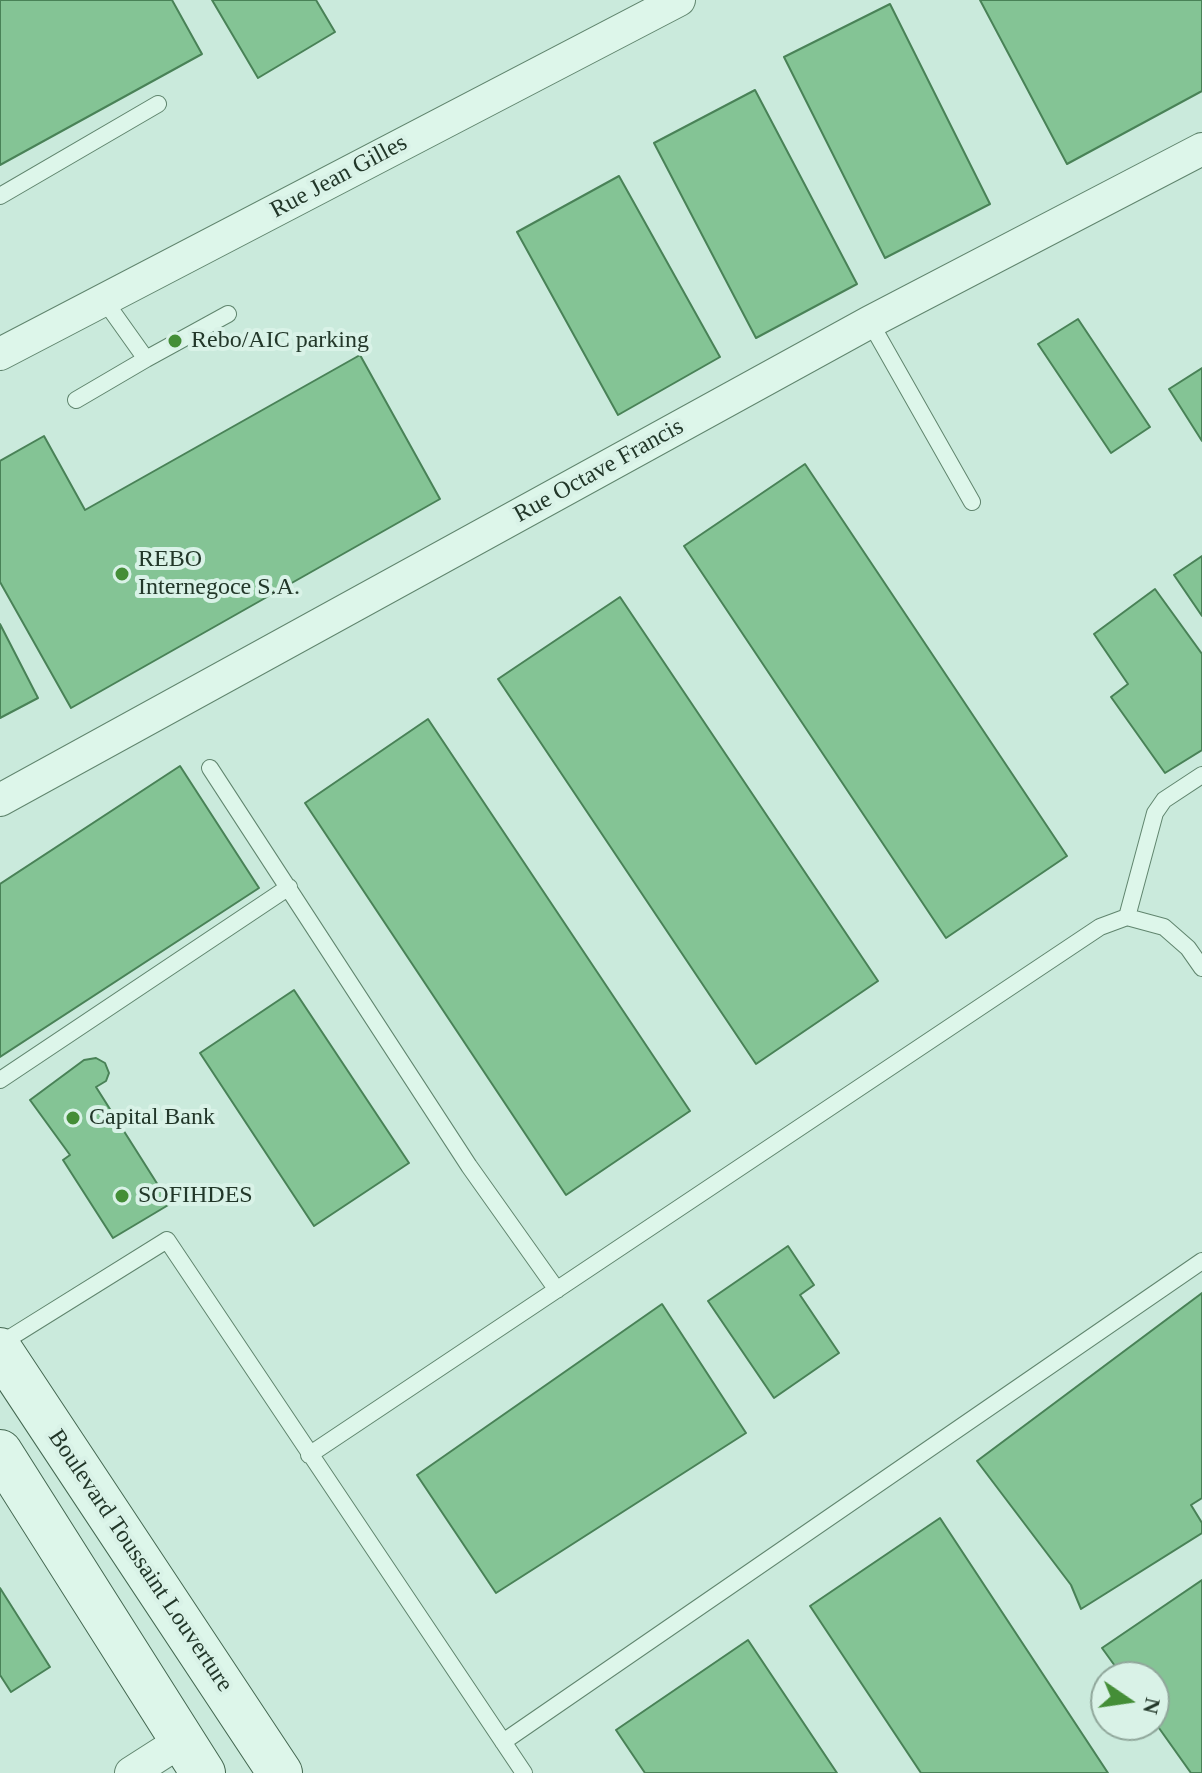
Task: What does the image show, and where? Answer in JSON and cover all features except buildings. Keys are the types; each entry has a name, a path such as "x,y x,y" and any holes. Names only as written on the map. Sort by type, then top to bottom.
{"main road":[{"name":"Boulevard Toussaint Louverture","path":"0,1347 280,1773"},
{"path":"0,1452 192,1757"}],"street":[{"name":"Rue Jean Gilles","path":"0,354 679,0"},
{"name":"Rue Octave Francis","path":"0,800 870,322 1202,149"},
{"path":"131,1773 192,1757"}],"lane":[{"path":"0,196 158,104"},
{"path":"104,300 146,359"},
{"path":"76,400 228,314"},
{"path":"870,322 972,502"},
{"path":"210,768 469,1166 557,1290"},
{"path":"1127,917 1155,813 1164,800 1202,775"},
{"path":"0,1080 289,887"},
{"path":"309,1455 1100,927 1127,917 1164,927 1188,948 1202,968"},
{"path":"0,1347 167,1240 503,1742 516,1770"},
{"path":"503,1742 1202,1261"}],"place":[{"name":"Rebo/AIC parking","path":"175,341"},
{"name":"REBO Internegoce S.A.","path":"122,574"},
{"name":"Capital Bank","path":"73,1118"},
{"name":"SOFIHDES","path":"122,1196"}]}
